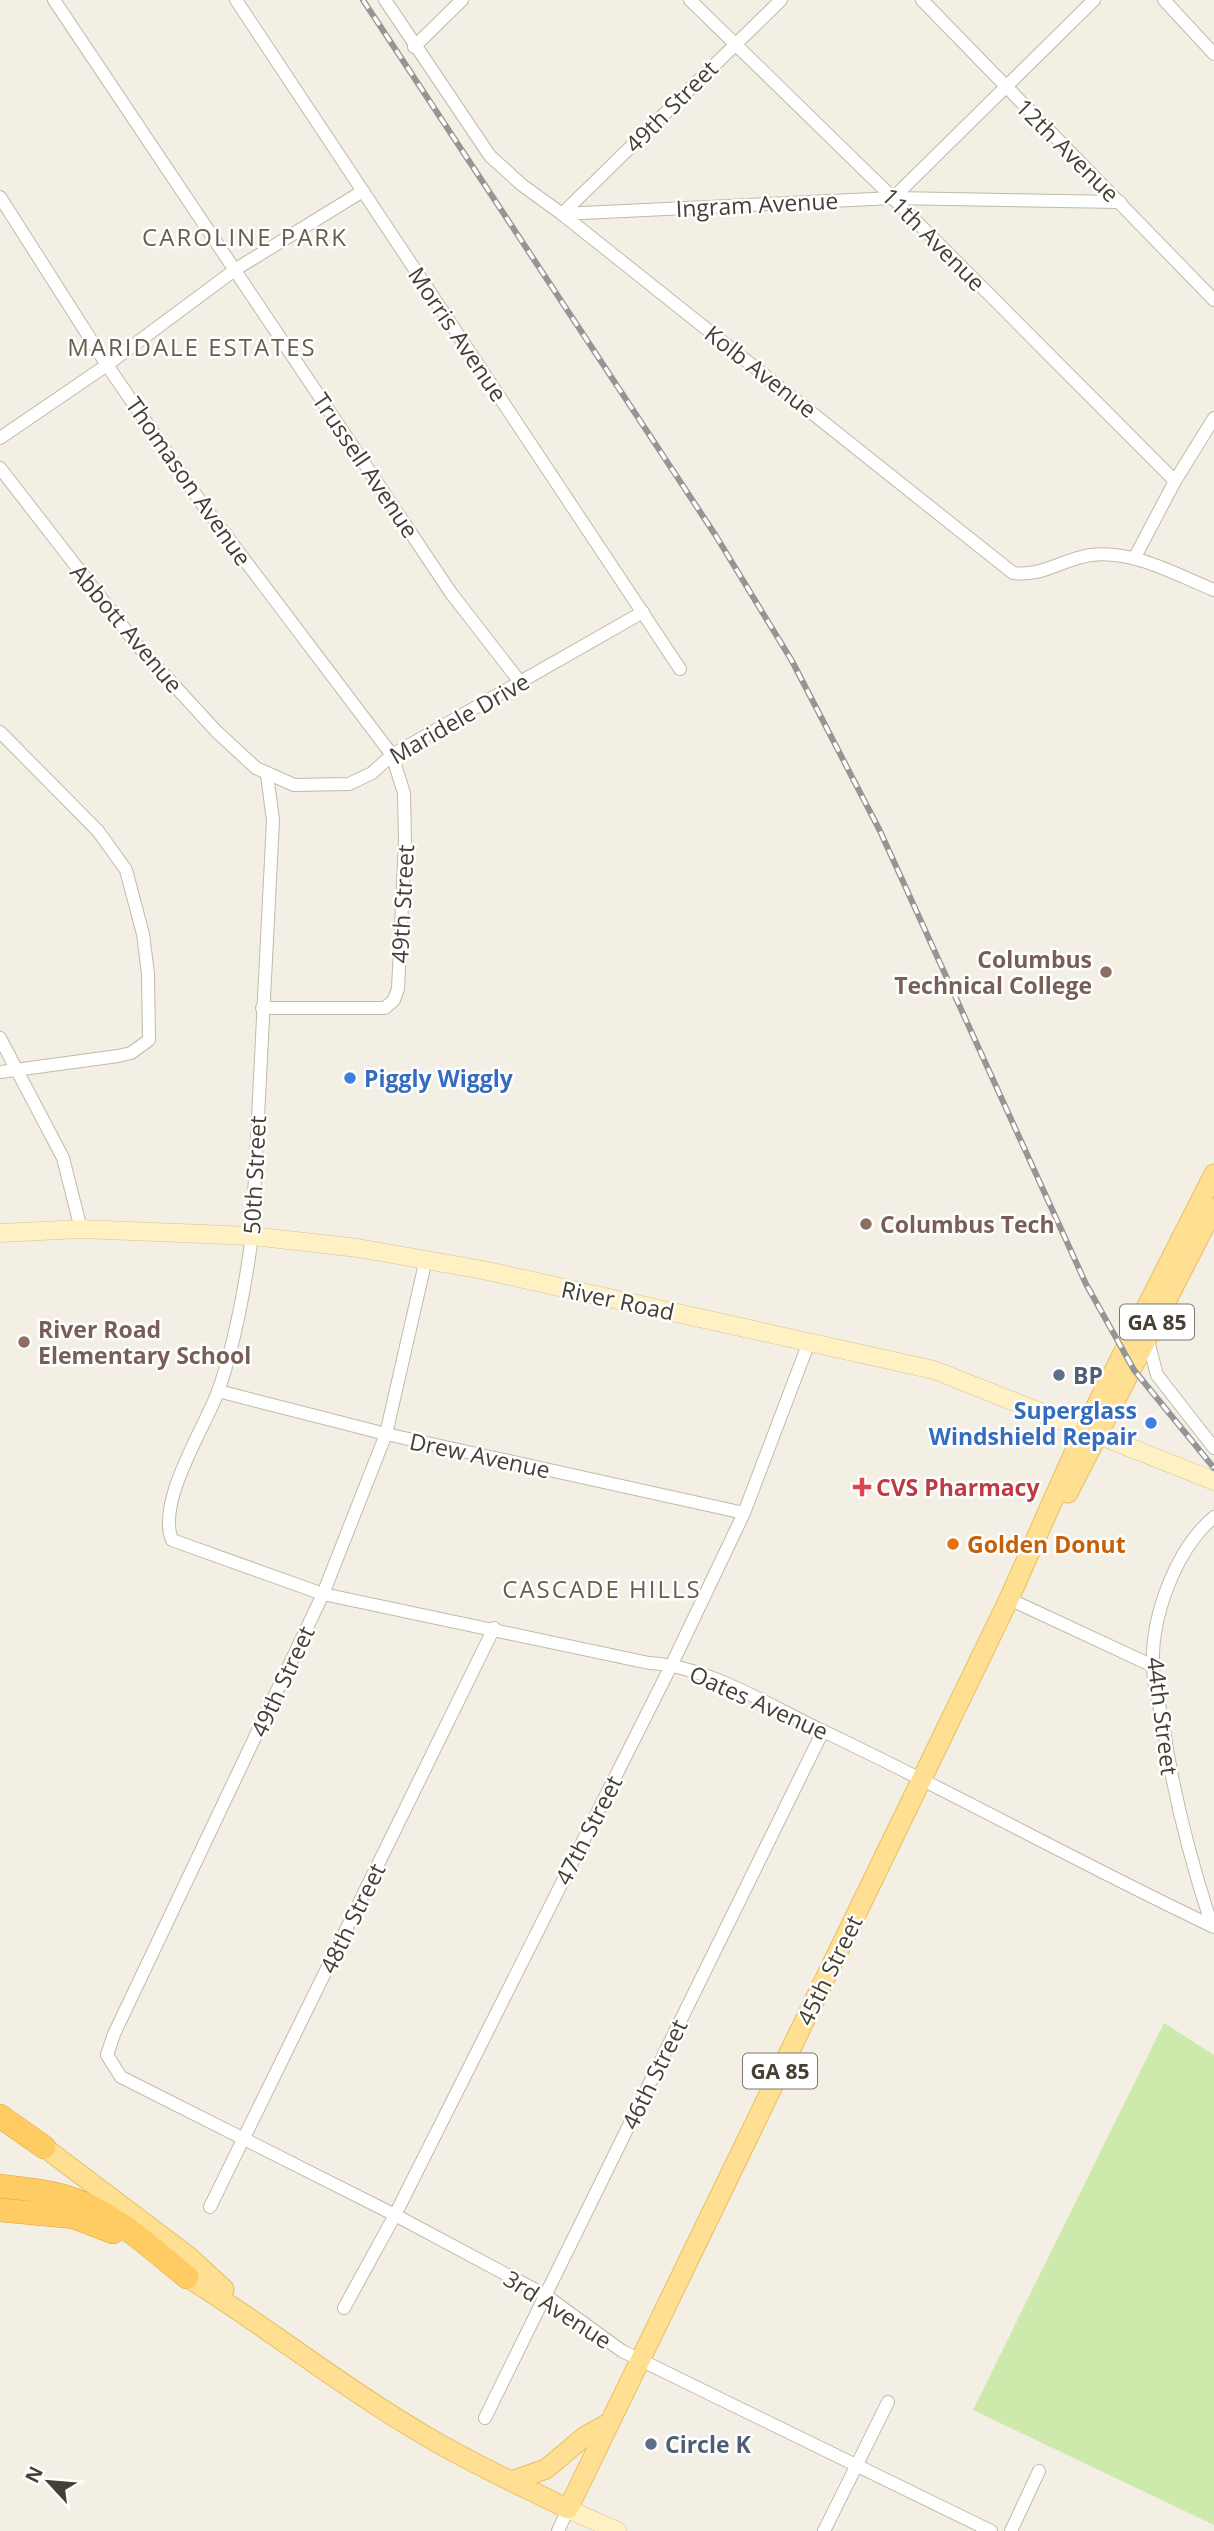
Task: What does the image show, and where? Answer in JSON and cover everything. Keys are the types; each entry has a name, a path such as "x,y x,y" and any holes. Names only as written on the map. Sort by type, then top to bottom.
{"highway":[{"path":"0,2116 44,2147"},
{"path":"0,2130 44,2147"},
{"path":"0,2186 47,2192 91,2206 187,2277"},
{"path":"0,2210 51,2214 93,2224 131,2241 187,2277"}],"main road":[{"name":"45th Street","path":"568,2509 1092,1431 1214,1174"},
{"name":"45th Street","path":"1092,1431 1148,1342 1214,1208"},
{"name":"River Road","path":"0,1233 81,1229 252,1236 426,1259 934,1370 1214,1481"},
{"path":"44,2147 188,2256 261,2323 334,2379 431,2440 617,2531"},
{"path":"187,2277 261,2323"},
{"path":"535,2493 548,2485 591,2436 607,2424"},
{"path":"512,2481 546,2469 584,2437 591,2436"}],"street":[{"name":"Trussell Avenue","path":"54,0 451,593 520,682"},
{"name":"Morris Avenue","path":"236,0 680,669"},
{"name":"Kolb Avenue","path":"384,0 490,156 522,185 1013,573 1031,575 1090,555 1135,557 1214,590"},
{"path":"414,47 462,0"},
{"name":"11th Avenue","path":"690,0 894,198 1175,481"},
{"name":"49th Street","path":"562,214 781,0"},
{"name":"12th Avenue","path":"922,0 1214,300"},
{"path":"894,198 1094,0"},
{"path":"1164,0 1214,54"},
{"path":"0,438 107,365 236,269 363,191"},
{"name":"Thomason Avenue","path":"0,197 107,365 200,500 392,754"},
{"name":"Ingram Avenue","path":"562,214 894,198 1120,202"},
{"path":"1135,557 1175,481 1214,418"},
{"name":"Abbott Avenue","path":"0,468 138,646 216,731 267,775"},
{"name":"Maridele Drive","path":"267,775 293,785 349,785 372,773 392,754 643,612"},
{"path":"0,732 98,831 126,870 143,934 148,974 149,1020 149,1040 131,1053 0,1072"},
{"name":"49th Street","path":"262,1008 385,1008 394,1000 398,989 404,793 392,754"},
{"name":"50th Street","path":"191,1547 172,1540 167,1528 170,1510 197,1430 218,1391 243,1303 252,1236 273,820 267,775"},
{"path":"0,1038 63,1158 81,1229"},
{"name":"49th Street","path":"128,2081 121,2077 107,2056 114,2034 323,1594 386,1434 426,1259"},
{"name":"47th Street","path":"344,2308 394,2215 672,1664 744,1513 809,1342"},
{"path":"1148,1342 1157,1375 1214,1448"},
{"name":"Drew Avenue","path":"218,1391 386,1434 744,1513"},
{"name":"44th Street","path":"1213,1926 1191,1863 1168,1767 1153,1666 1157,1620 1173,1578 1198,1531 1214,1517"},
{"name":"Oates Avenue","path":"191,1547 323,1594 494,1628 649,1663 672,1664 751,1695 1213,1926"},
{"path":"1009,1599 1153,1666"},
{"name":"48th Street","path":"210,2207 494,1628"},
{"name":"46th Street","path":"485,2418 824,1731"},
{"name":"3rd Avenue","path":"128,2081 394,2215 545,2295 622,2351 991,2531"},
{"path":"824,2531 888,2402"},
{"path":"1011,2531 1039,2471"},
{"name":"45th Street","path":"558,2531 568,2509"}],"green space":[{"path":"1164,2023 1214,2055 1214,2525 973,2410"}],"railway":[{"path":"363,0 716,536 792,661 880,831 1086,1284 1134,1370 1214,1468"}],"place":[{"name":"Columbus Technical College","path":"1106,972"},
{"name":"Piggly Wiggly","path":"350,1078"},
{"name":"Columbus Tech","path":"866,1224"},
{"name":"River Road Elementary School","path":"24,1342"},
{"name":"BP","path":"1059,1375"},
{"name":"Superglass Windshield Repair","path":"1151,1423"},
{"name":"CVS Pharmacy","path":"862,1487"},
{"name":"Golden Donut","path":"953,1544"},
{"name":"Circle K","path":"651,2444"}],"district":[{"name":"CAROLINE PARK","path":"245,236"},
{"name":"MARIDALE ESTATES","path":"192,346"},
{"name":"CASCADE HILLS","path":"602,1588"}]}
